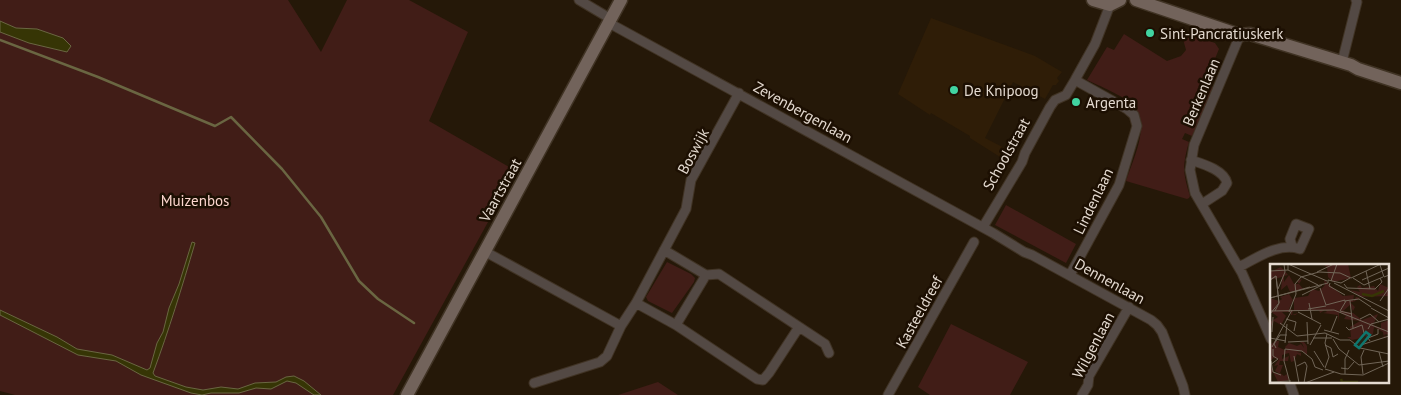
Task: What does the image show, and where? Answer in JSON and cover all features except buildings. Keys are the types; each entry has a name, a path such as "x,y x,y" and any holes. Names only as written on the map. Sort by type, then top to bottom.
{"street":[{"name":"Zevenbergenlaan","path":"579,0 610,21 983,227"},
{"name":"Vaartstraat","path":"407,395 621,0"},
{"path":"1093,0 1115,3"},
{"path":"1136,0 1240,34 1250,34 1342,62 1358,70 1401,83"},
{"path":"1342,62 1356,0"},
{"name":"Schoolstraat","path":"983,227 1022,162 1050,107 1055,100 1066,95 1075,80 1115,3"},
{"name":"Berkenlaan","path":"1240,34 1194,144 1191,160 1192,184 1238,267 1270,337"},
{"name":"Lindenlaan","path":"1070,275 1119,184 1136,126 1134,115 1127,109 1075,80"},
{"name":"Boswijk","path":"534,383 600,362 607,356 621,326 636,304 686,210 691,180 739,93"},
{"path":"1191,160 1224,176 1226,180 1225,188 1202,204"},
{"name":"Dennenlaan","path":"983,227 1024,252 1032,254 1151,320 1157,325 1185,395"},
{"name":"Kasteeldreef","path":"888,395 974,242"},
{"path":"1238,267 1271,250 1292,246"},
{"path":"664,250 706,275 719,274 825,344 829,353"},
{"path":"484,251 621,326"},
{"path":"676,325 706,275"},
{"path":"636,304 676,325 757,380 763,380 799,326"},
{"name":"Wilgenlaan","path":"1082,395 1088,385 1089,376 1129,307"},
{"path":"1289,382 1294,395"}],"shaded area":[{"name":"De Knipoog","path":"931,18 1035,56 1062,72 1057,78 1059,81 1056,85 1053,85 1045,99 1013,82 985,138 1014,153 1008,162 970,138 970,136 931,113 930,115 898,94"},
{"path":"0,21 16,28 37,29 63,38 71,46 67,52 29,43 0,32"},
{"path":"192,242 195,243 153,373 155,376 186,387 203,390 221,387 238,389 255,383 276,382 286,377 294,376 304,381 321,395 314,395 296,383 287,381 271,389 256,388 239,393 211,393 202,395 191,393 141,375 116,361 78,355 0,315 0,310 57,337 77,349 112,355 147,370 150,368 157,343 163,332 169,308 179,284"}],"green space":[{"name":"Muizenbos","path":"0,0 288,0 321,52 347,0 409,0 468,32 429,121 516,171 393,395 15,395 0,391"},
{"path":"1185,33 1215,43 1219,49 1205,83 1214,88 1192,136 1185,133 1182,139 1189,142 1184,164 1190,196 1187,199 1126,181 1141,131 1138,112 1124,98 1087,80 1107,47 1114,50 1124,34 1167,61 1181,56 1186,50 1183,39"},
{"path":"1006,205 1076,244 1066,263 995,225"},
{"path":"667,262 695,278 672,313 648,301 646,297"},
{"path":"951,324 1028,362 1010,395 930,395 918,387"},
{"path":"658,382 678,395 618,395"}],"waterway":[{"path":"0,40 98,77 215,126 231,117 282,169 321,217 359,281 378,299 414,323"}],"place":[{"name":"Sint-Pancratiuskerk","path":"1150,33"},
{"name":"De Knipoog","path":"954,90"},
{"name":"Argenta","path":"1076,102"}]}
